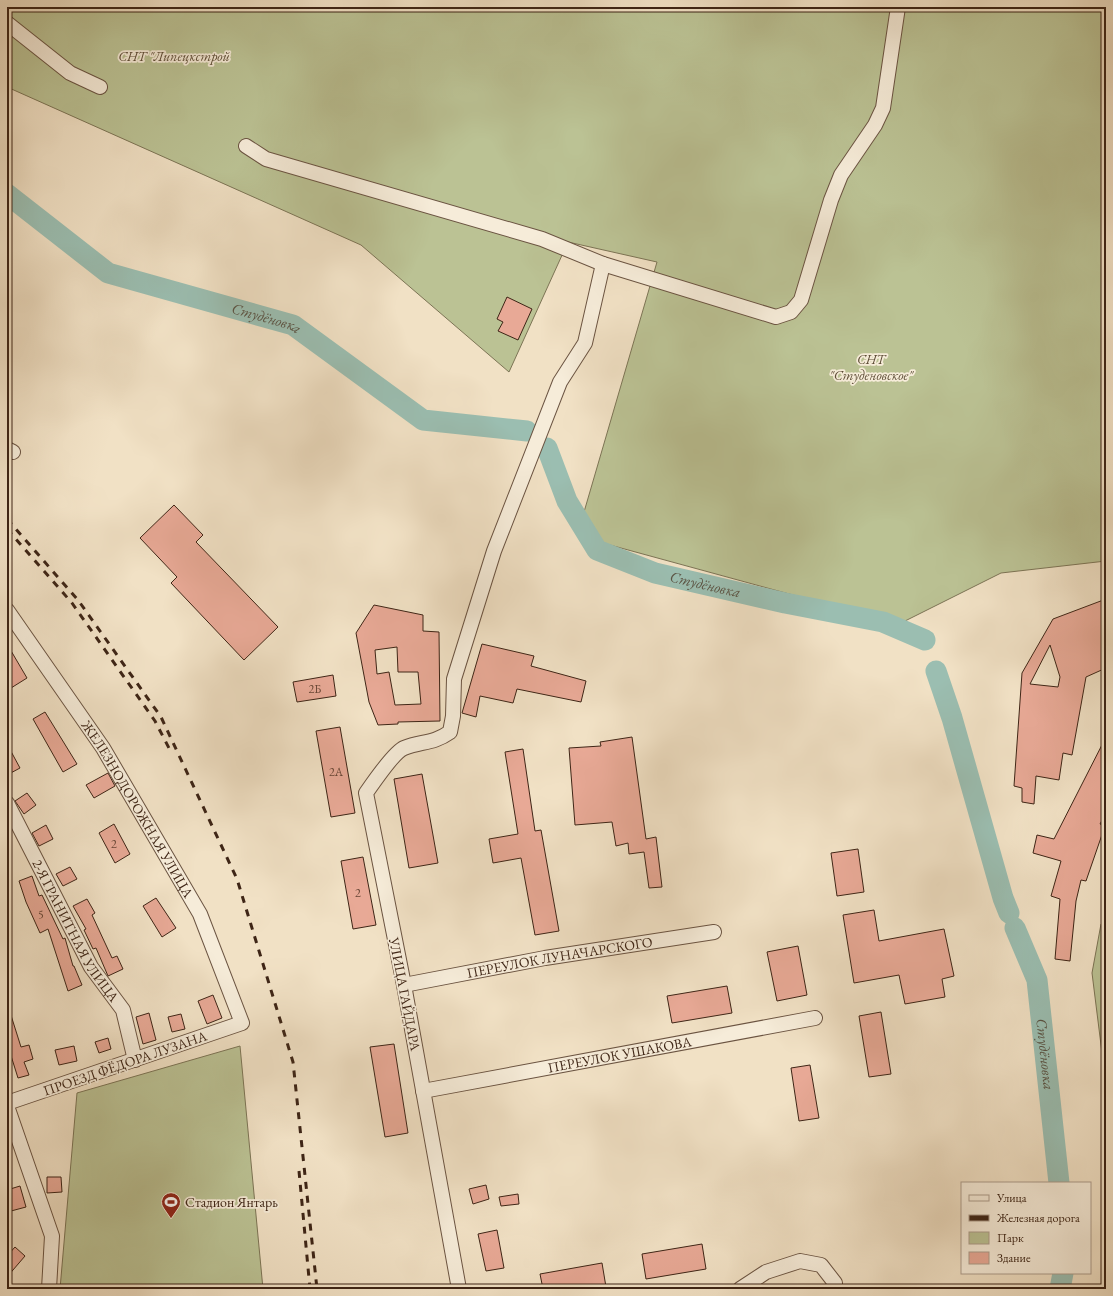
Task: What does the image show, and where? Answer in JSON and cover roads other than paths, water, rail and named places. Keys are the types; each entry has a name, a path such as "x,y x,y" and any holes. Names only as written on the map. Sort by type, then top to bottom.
{"street":[{"path":"246,146 266,159 542,240 603,264 776,317 791,312 801,300 831,200 841,175 875,125 883,108 898,7"},
{"path":"7,23 70,73 100,87"},
{"name":"УЛИЦА ГАЙДАРА","path":"459,1289 404,984 366,792 380,772 402,749 439,740 450,732 454,679 494,551 560,382 585,343 603,264"},
{"name":"ЖЕЛЕЗНОДОРОЖНАЯ УЛИЦА","path":"7,610 103,748 196,908 242,1023"},
{"name":"2-Я ГРАНИТНАЯ УЛИЦА","path":"7,803 91,967 123,1010 135,1060"},
{"name":"ПЕРЕУЛОК ЛУНАЧАРСКОГО","path":"404,984 545,958 714,932"},
{"name":"ПЕРЕУЛОК УШАКОВА","path":"423,1091 815,1018"},
{"name":"ПРОЕЗД ФЁДОРА ЛУЗАНА","path":"7,1104 242,1023"},
{"path":"7,1104 52,1236 49,1289"},
{"path":"740,1289 766,1272 800,1261 821,1265 835,1286"}],"waterway":[{"name":"Студёновка","path":"7,194 108,273 293,325 423,420 527,431"},
{"name":"Студёновка","path":"547,448 567,501 597,550 655,573 785,603 883,622 925,640"},
{"name":"Студёновка","path":"936,671 952,718 1003,898 1009,913"},
{"name":"Студёновка","path":"1015,928 1037,980 1059,1182"},
{"name":"Студёновка","path":"1060,1289 1063,1274"}],"railway":[{"path":"7,519 78,600 161,717 237,879 293,1062 317,1289"},
{"path":"7,529 72,603 155,721 171,752"},
{"path":"299,1171 310,1289"}],"place":[{"name":"Стадион Янтарь","path":"171,1219"}],"park label":[{"name":"СНТ \"Липецкстрой","path":"174,56"},
{"name":"СНТ \"Студеновское\"","path":"871,368"}]}
